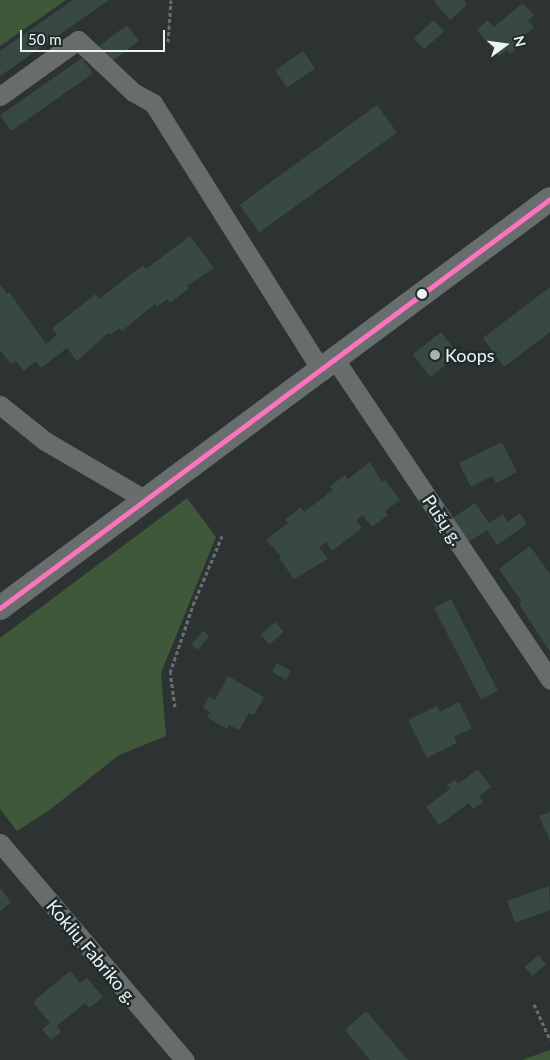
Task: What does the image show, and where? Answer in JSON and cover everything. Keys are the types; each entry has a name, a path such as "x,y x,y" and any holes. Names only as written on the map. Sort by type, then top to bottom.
{"main road":[{"path":"0,608 329,366 550,199"}],"street":[{"name":"Pušų g.","path":"0,96 78,40 133,92 154,103 329,366 550,680"},
{"path":"0,405 45,441 146,500"},
{"name":"Koklių Fabriko g.","path":"0,843 185,1060"}],"path":[{"path":"168,42 171,0"},
{"path":"175,707 170,673 193,605 222,536"},
{"path":"534,1004 550,1040"}],"green space":[{"path":"0,0 66,0 0,46"},
{"path":"187,498 216,537 161,673 166,736 119,755 51,809 17,831 0,809 0,638"},
{"path":"550,1050 550,1060 522,1060"}],"building":[{"path":"73,0 109,0 0,76 0,51"},
{"path":"433,0 464,0 467,5 450,20"},
{"path":"523,3 534,15 528,21 534,27 516,42 520,46 510,54 507,50 499,56 477,30 488,20 494,27"},
{"path":"434,20 444,31 424,49 414,38"},
{"path":"127,25 139,41 111,62 99,46"},
{"path":"303,51 315,68 287,88 275,71"},
{"path":"82,58 93,74 11,131 0,115"},
{"path":"377,105 397,133 259,232 239,205"},
{"path":"190,236 214,268 187,286 189,288 170,303 167,299 157,307 155,304 122,331 120,328 110,335 108,333 77,361 67,348 41,368 36,361 24,371 16,361 11,364 0,350 0,284 7,294 9,292 46,344 57,335 52,328 96,294 99,299 143,265 146,269"},
{"path":"550,287 550,332 504,367 483,338"},
{"name":"Koops","path":"441,332 459,355 430,377 413,354"},
{"path":"502,442 517,472 496,483 492,476 471,487 459,463"},
{"path":"370,462 382,482 385,480 400,500 385,511 388,515 372,527 363,515 356,520 362,528 332,551 326,542 319,547 328,559 294,579 279,558 281,556 266,540 288,523 285,520 301,507 304,512 333,490 330,486 345,475 348,479"},
{"path":"475,503 489,523 503,514 507,522 520,513 527,524 497,545 487,530 467,543 451,519"},
{"path":"530,546 550,574 550,652 519,604 522,602 499,569"},
{"path":"451,599 498,691 481,699 434,608"},
{"path":"275,622 284,632 270,644 261,635"},
{"path":"203,631 209,636 198,650 191,645"},
{"path":"277,663 291,671 286,680 272,672"},
{"path":"228,676 264,697 254,715 249,713 239,730 229,725 227,729 207,717 210,712 203,708 209,696 215,700"},
{"path":"459,702 472,728 454,737 457,743 427,758 408,720 437,706 440,712"},
{"path":"478,769 491,787 479,796 483,802 473,809 469,803 439,825 426,807 450,789 447,785 455,780 458,784"},
{"path":"550,812 550,841 539,816"},
{"path":"549,886 550,910 515,923 507,901"},
{"path":"0,888 11,902 0,911"},
{"path":"538,955 546,964 533,976 525,967"},
{"path":"70,971 80,983 87,978 103,997 89,1008 85,1003 57,1026 61,1032 51,1040 42,1029 50,1023 33,1002"},
{"path":"366,1011 408,1060 370,1060 345,1030"}],"transit line":[{"path":"0,608 550,199"}],"place":[{"name":"Koops","path":"435,355"}]}
